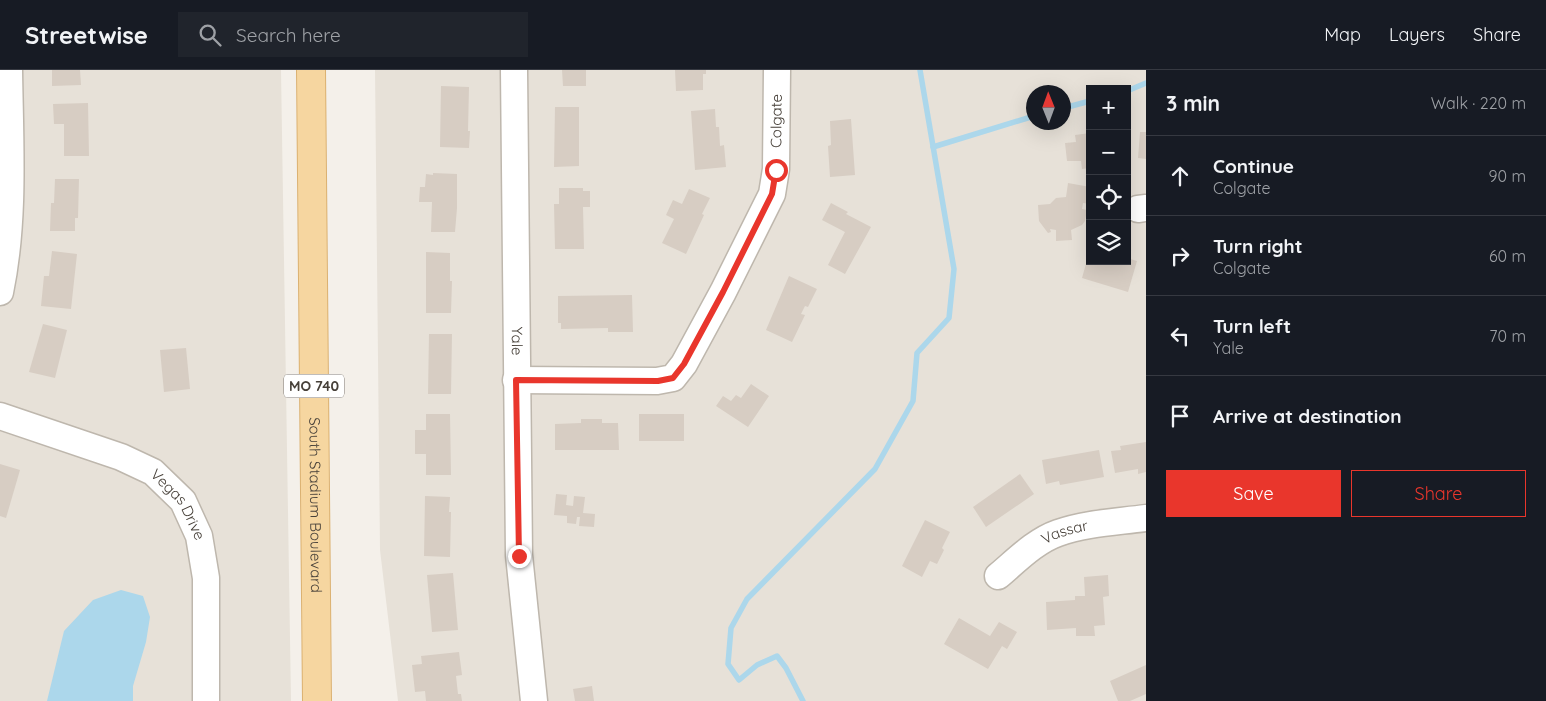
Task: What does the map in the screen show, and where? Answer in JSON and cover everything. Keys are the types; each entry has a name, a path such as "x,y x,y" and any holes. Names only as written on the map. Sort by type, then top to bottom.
{"main road":[{"name":"South Stadium Boulevard","path":"311,70 317,701"}],"street":[{"path":"0,292 6,264 10,195 9,70"},
{"name":"Yale","path":"514,70 519,556 534,701"},
{"name":"Colgate","path":"516,380 658,381 673,378 684,364 723,292 772,194 776,170 777,70"},
{"name":"Vegas Drive","path":"0,416 122,457 154,472 183,501 199,536 206,578 206,701"},
{"name":"Vassar","path":"998,576 1034,546 1056,533 1086,526 1146,518"}],"shaded area":[{"path":"0,70 281,70 291,701 0,701"},
{"path":"375,70 1146,70 1146,701 398,701 380,550"}],"water":[{"path":"121,590 143,596 150,617 146,642 133,686 133,701 47,701 64,631 93,600"}],"building":[{"path":"52,70 80,70 81,85 52,86"},
{"path":"562,70 586,70 586,86 563,86"},
{"path":"675,70 706,70 706,74 703,74 703,90 676,91"},
{"path":"441,86 469,87 469,148 440,147"},
{"path":"88,103 89,156 64,156 64,124 54,124 53,104"},
{"path":"555,107 579,107 579,166 554,167"},
{"path":"715,109 716,127 719,127 720,146 724,145 726,167 695,170 691,111"},
{"path":"851,119 855,175 830,177 828,146 831,145 830,121"},
{"path":"1140,132 1146,132 1146,159 1138,158"},
{"path":"1086,134 1086,168 1082,169 1081,161 1067,161 1065,143 1076,142 1075,135"},
{"path":"433,173 457,174 455,232 431,232 432,202 419,202 420,187 425,187 426,174 433,175"},
{"path":"55,179 79,179 78,218 75,218 75,231 50,231 51,203 54,203"},
{"path":"1068,183 1086,186 1086,203 1083,203 1082,209 1086,210 1085,221 1082,225 1071,230 1072,240 1056,241 1056,230 1050,229 1051,232 1048,233 1039,221 1038,205 1050,204 1056,198 1066,197"},
{"path":"559,188 583,188 583,191 590,191 590,207 583,207 584,249 555,249 554,204 559,204"},
{"path":"689,189 710,198 686,254 662,243 674,219 666,215 673,200 682,204"},
{"path":"831,203 848,212 846,214 871,227 845,274 828,265 845,232 822,220"},
{"path":"52,251 77,254 71,309 41,306 44,276 49,276"},
{"path":"426,252 450,253 450,281 452,281 451,313 426,313"},
{"path":"1131,259 1137,261 1128,292 1082,278 1086,264 1131,265"},
{"path":"789,276 817,289 808,307 805,306 801,314 805,315 792,342 766,330"},
{"path":"632,295 633,332 608,332 608,328 561,329 561,323 558,323 558,296"},
{"path":"43,324 67,330 55,378 29,372"},
{"path":"429,334 452,334 451,394 428,394"},
{"path":"186,348 190,389 164,392 160,350"},
{"path":"751,384 769,396 748,427 716,406 723,396 731,401 736,395 741,398"},
{"path":"426,414 450,414 451,475 426,475 426,454 415,454 415,430 426,430"},
{"path":"639,414 684,414 684,441 639,441"},
{"path":"581,419 602,419 602,423 618,423 619,450 555,450 555,424 581,423"},
{"path":"1146,442 1146,472 1138,474 1138,469 1115,473 1111,451 1121,450 1120,446"},
{"path":"1099,450 1104,477 1060,485 1059,481 1046,484 1042,460"},
{"path":"0,464 20,470 6,518 0,516"},
{"path":"1020,474 1034,494 986,527 973,507"},
{"path":"556,494 567,495 566,505 573,506 574,496 585,497 583,513 595,514 594,527 579,526 580,517 577,517 576,524 567,523 567,516 554,515"},
{"path":"425,496 450,497 450,557 424,556"},
{"path":"925,520 950,532 937,564 930,561 922,577 902,566"},
{"path":"453,573 458,630 432,632 427,575"},
{"path":"1108,575 1109,596 1103,597 1105,625 1094,626 1095,636 1076,636 1076,628 1047,630 1046,602 1075,600 1075,596 1085,596 1084,577"},
{"path":"959,618 990,636 999,622 1017,632 1007,649 1002,646 988,669 944,644"},
{"path":"459,652 462,675 456,676 458,694 461,694 462,701 426,701 425,691 415,692 412,665 422,664 421,656"},
{"path":"1146,665 1146,694 1130,701 1118,701 1110,681"},
{"path":"592,686 594,701 575,701 573,689"}],"waterway":[{"path":"803,701 786,668 777,656 757,665 739,680 728,664 731,628 747,599 875,469 913,401 917,353 949,318 954,269 920,70"},
{"path":"1131,89 1146,83"},
{"path":"1071,106 1086,102"},
{"path":"933,147 1026,118"}],"route":[{"path":"519,556 516,380 658,381 673,378 684,364 723,292 772,194 776,170"}]}
